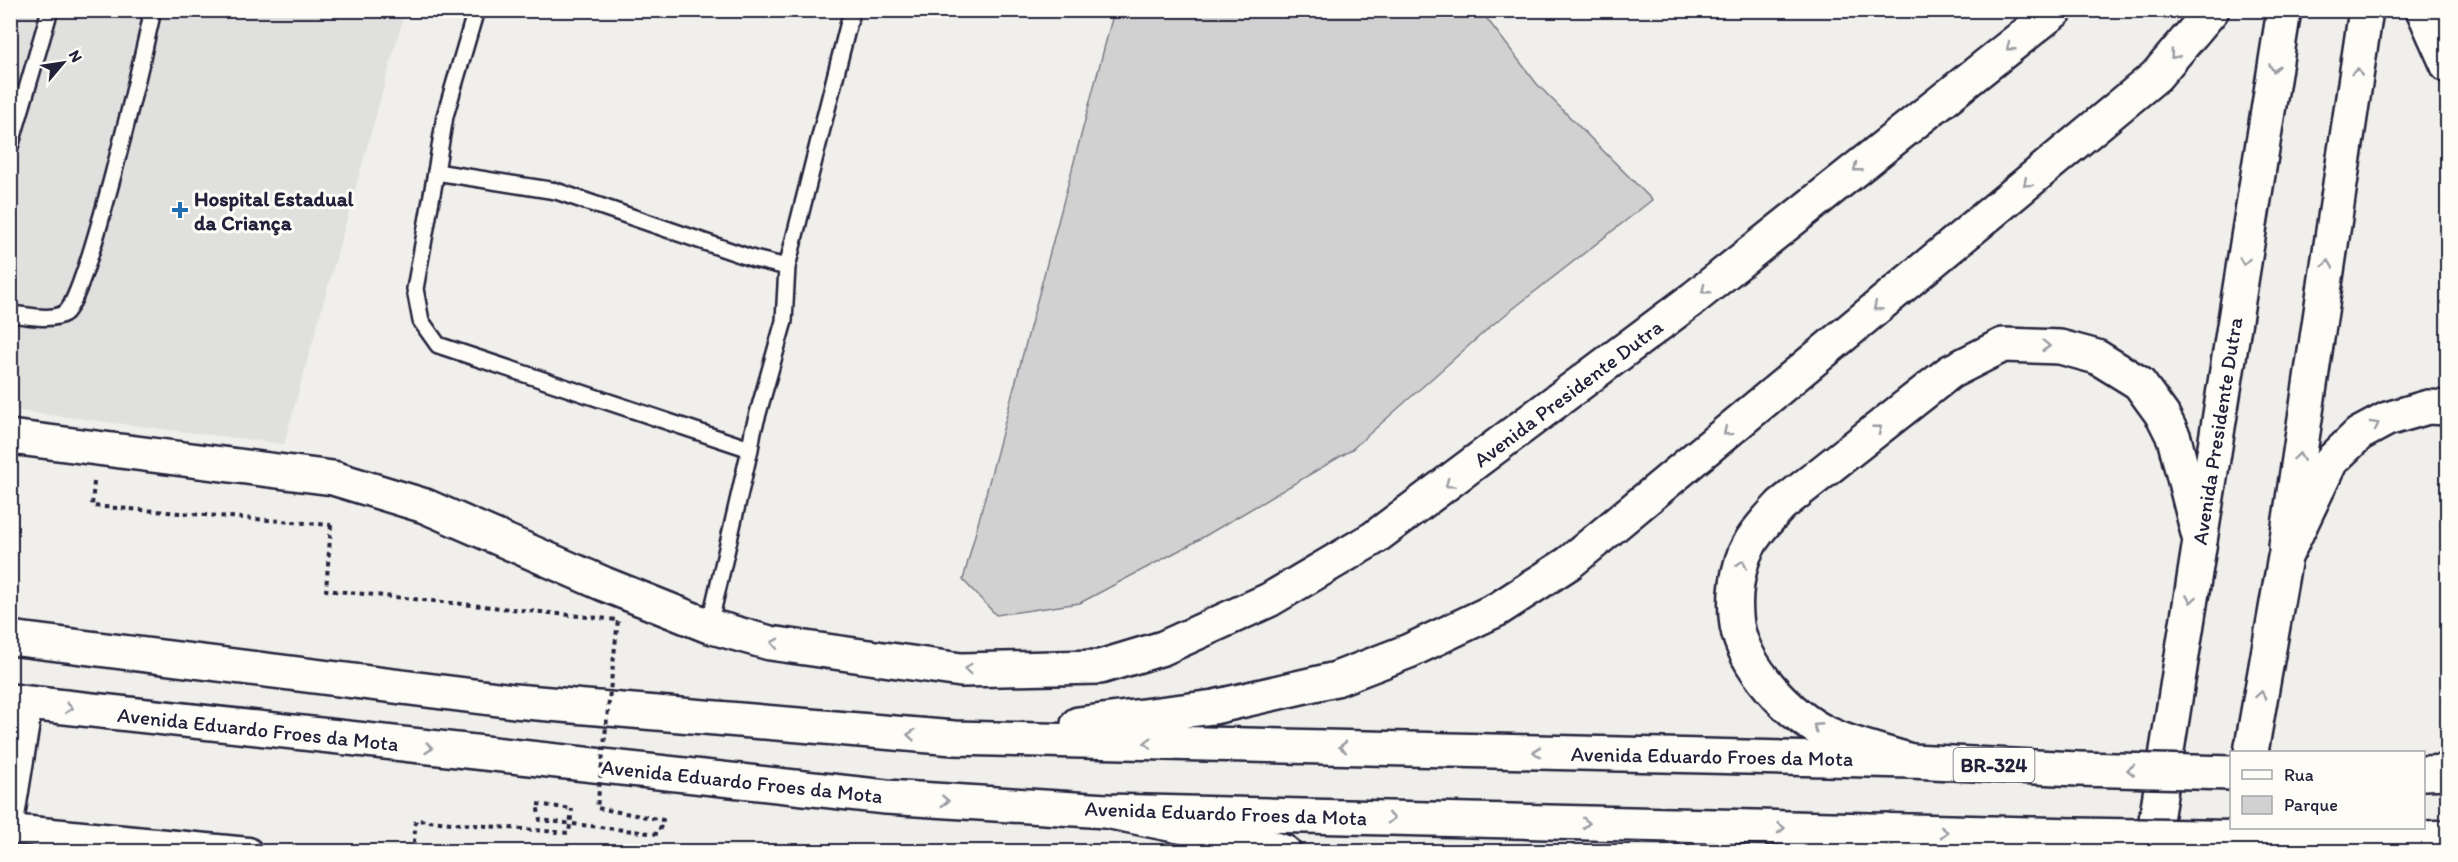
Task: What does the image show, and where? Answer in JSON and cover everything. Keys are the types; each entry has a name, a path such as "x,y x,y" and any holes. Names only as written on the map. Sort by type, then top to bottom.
{"main road":[{"name":"Avenida Presidente Dutra","path":"10,437 97,446 333,478 425,506 604,584 709,626 770,643 961,670 1100,667 1162,648 1269,600 1374,538 1694,298 2056,10"},
{"path":"954,738 1214,707 1336,679 1409,651 1498,609 1569,563 2156,76 2212,10"},
{"name":"Avenida Presidente Dutra","path":"2151,852 2284,10"},
{"path":"2251,751 2285,557 2366,10"},
{"path":"2423,10 2448,66"},
{"path":"1911,761 1828,735 1783,705 1754,666 1737,627 1735,597 1742,559 1758,530 1780,505 1950,372 2003,345 2060,347 2097,357 2139,383 2163,416 2174,438 2200,541"},
{"path":"2285,557 2331,461 2359,434 2387,419 2428,407 2448,408"},
{"name":"Avenida Eduardo Froes da Mota","path":"10,638 514,701 954,738 1911,761 2230,773"},
{"name":"Avenida Eduardo Froes da Mota","path":"19,703 886,797 1106,811 2076,835 2384,840 2448,837"},
{"path":"2425,773 2448,772"},
{"path":"1106,811 1238,838 1284,852"},
{"path":"2235,852 2239,829"},
{"path":"1799,852 1886,830"}],"street":[{"path":"10,816 19,703"},
{"path":"10,829 248,852"}],"lane":[{"path":"10,147 50,10"},
{"path":"10,314 56,317 71,307 83,277 131,108 151,19 147,10"},
{"path":"476,10 445,116 435,172 415,289 421,321 438,345 750,449"},
{"path":"709,626 750,449 784,321 787,267 852,10"},
{"path":"435,172 556,191 754,259 787,267"}],"path":[{"path":"97,446 92,506 331,525 326,590 618,620 597,808 663,820 658,834 540,820 537,804 572,809 569,833 416,820 413,852"}],"shaded area":[{"name":"Hospital Estadual da Criança","path":"11,11 405,11 284,444 11,410"}],"green space":[{"path":"1114,11 1481,11 1537,84 1652,200 1491,326 1350,451 1193,543 1080,603 996,615 963,580"}],"place":[{"name":"Hospital Estadual da Criança","path":"180,210"}]}
